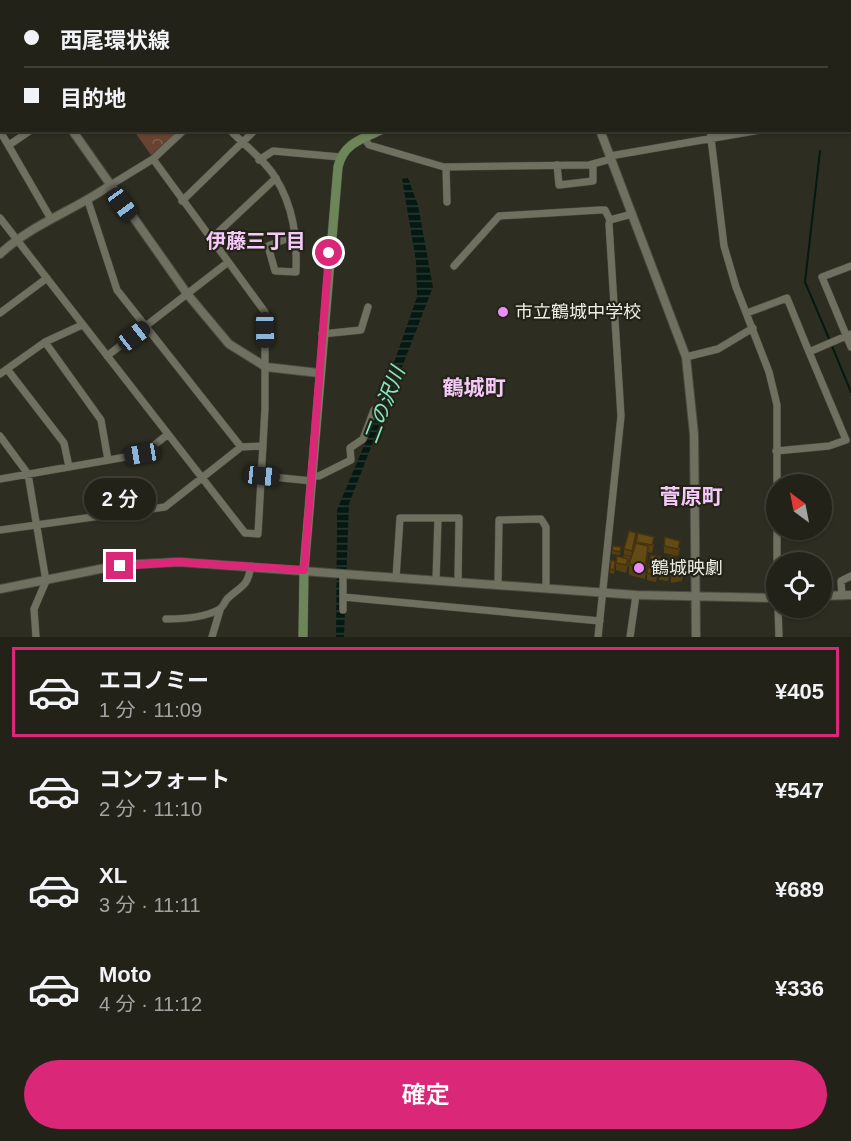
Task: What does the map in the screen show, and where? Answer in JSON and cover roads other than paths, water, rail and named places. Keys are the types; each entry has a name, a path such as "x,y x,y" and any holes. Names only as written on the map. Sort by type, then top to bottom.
{"main road":[{"path":"303,637 304,570 322,334 340,157 349,146 377,132"}],"street":[{"path":"1,132 51,219"},
{"path":"9,145 28,132"},
{"path":"73,132 109,186 188,294 229,344 266,367 319,373"},
{"path":"0,254 16,239 88,201 153,159 182,132"},
{"path":"232,132 276,178 296,226 296,235 296,272 275,271 268,246 296,235"},
{"path":"182,201 253,132"},
{"path":"601,132 686,357 694,434 696,637"},
{"path":"364,138 369,145 446,167 593,165 610,157 711,134 736,132"},
{"path":"711,134 724,246 770,372 777,405 777,552"},
{"path":"259,160 273,151 340,157"},
{"path":"0,218 245,533 258,534 266,367 265,312 226,263 153,159"},
{"path":"557,165 559,185 593,182 593,165"},
{"path":"446,167 447,202"},
{"path":"210,240 276,178"},
{"path":"88,201 117,290 241,447"},
{"path":"454,266 502,215 605,210 610,220 621,416 598,637"},
{"path":"610,220 632,214"},
{"path":"107,356 226,263"},
{"path":"851,266 822,277 848,335 851,347"},
{"path":"0,313 46,279"},
{"path":"747,314 787,298 846,440 830,446 776,451"},
{"path":"322,334 361,330 368,307"},
{"path":"0,374 45,342 82,325"},
{"path":"686,357 718,349 753,328"},
{"path":"809,352 848,335"},
{"path":"45,342 101,420 108,460"},
{"path":"7,369 64,443 69,467"},
{"path":"262,476 312,478 351,460 350,448 363,439 374,410"},
{"path":"0,479 142,454 167,435"},
{"path":"0,436 28,474 37,523 46,581 34,609 36,637"},
{"path":"0,530 37,523 165,507 241,447 263,447"},
{"path":"396,578 400,518 459,518 458,580"},
{"path":"436,580 438,518"},
{"path":"498,584 499,520 541,519 546,527 546,588"},
{"path":"0,589 120,566 179,562 396,578 458,580 636,595 766,598"},
{"path":"212,637 220,610 227,599 243,588 249,579 251,566"},
{"path":"343,574 343,610"},
{"path":"846,595 841,581 851,576"},
{"path":"630,637 636,595"},
{"path":"343,597 600,621"},
{"path":"166,619 188,618 220,610"},
{"path":"778,618 779,637"}],"water":[{"name":"二の沢川","path":"408,178 418,205 433,287 349,504 344,637 336,637 337,510 368,436 417,297 416,261 402,179"}],"waterway":[{"path":"820,151 805,282 830,341"},
{"path":"832,346 851,392"}],"place":[{"name":"市立鶴城中学校","path":"503,312"},
{"name":"鶴城映劇","path":"639,568"}],"district":[{"name":"伊藤三丁目","path":"256,241"},
{"name":"鶴城町","path":"474,388"},
{"name":"菅原町","path":"691,497"}]}
